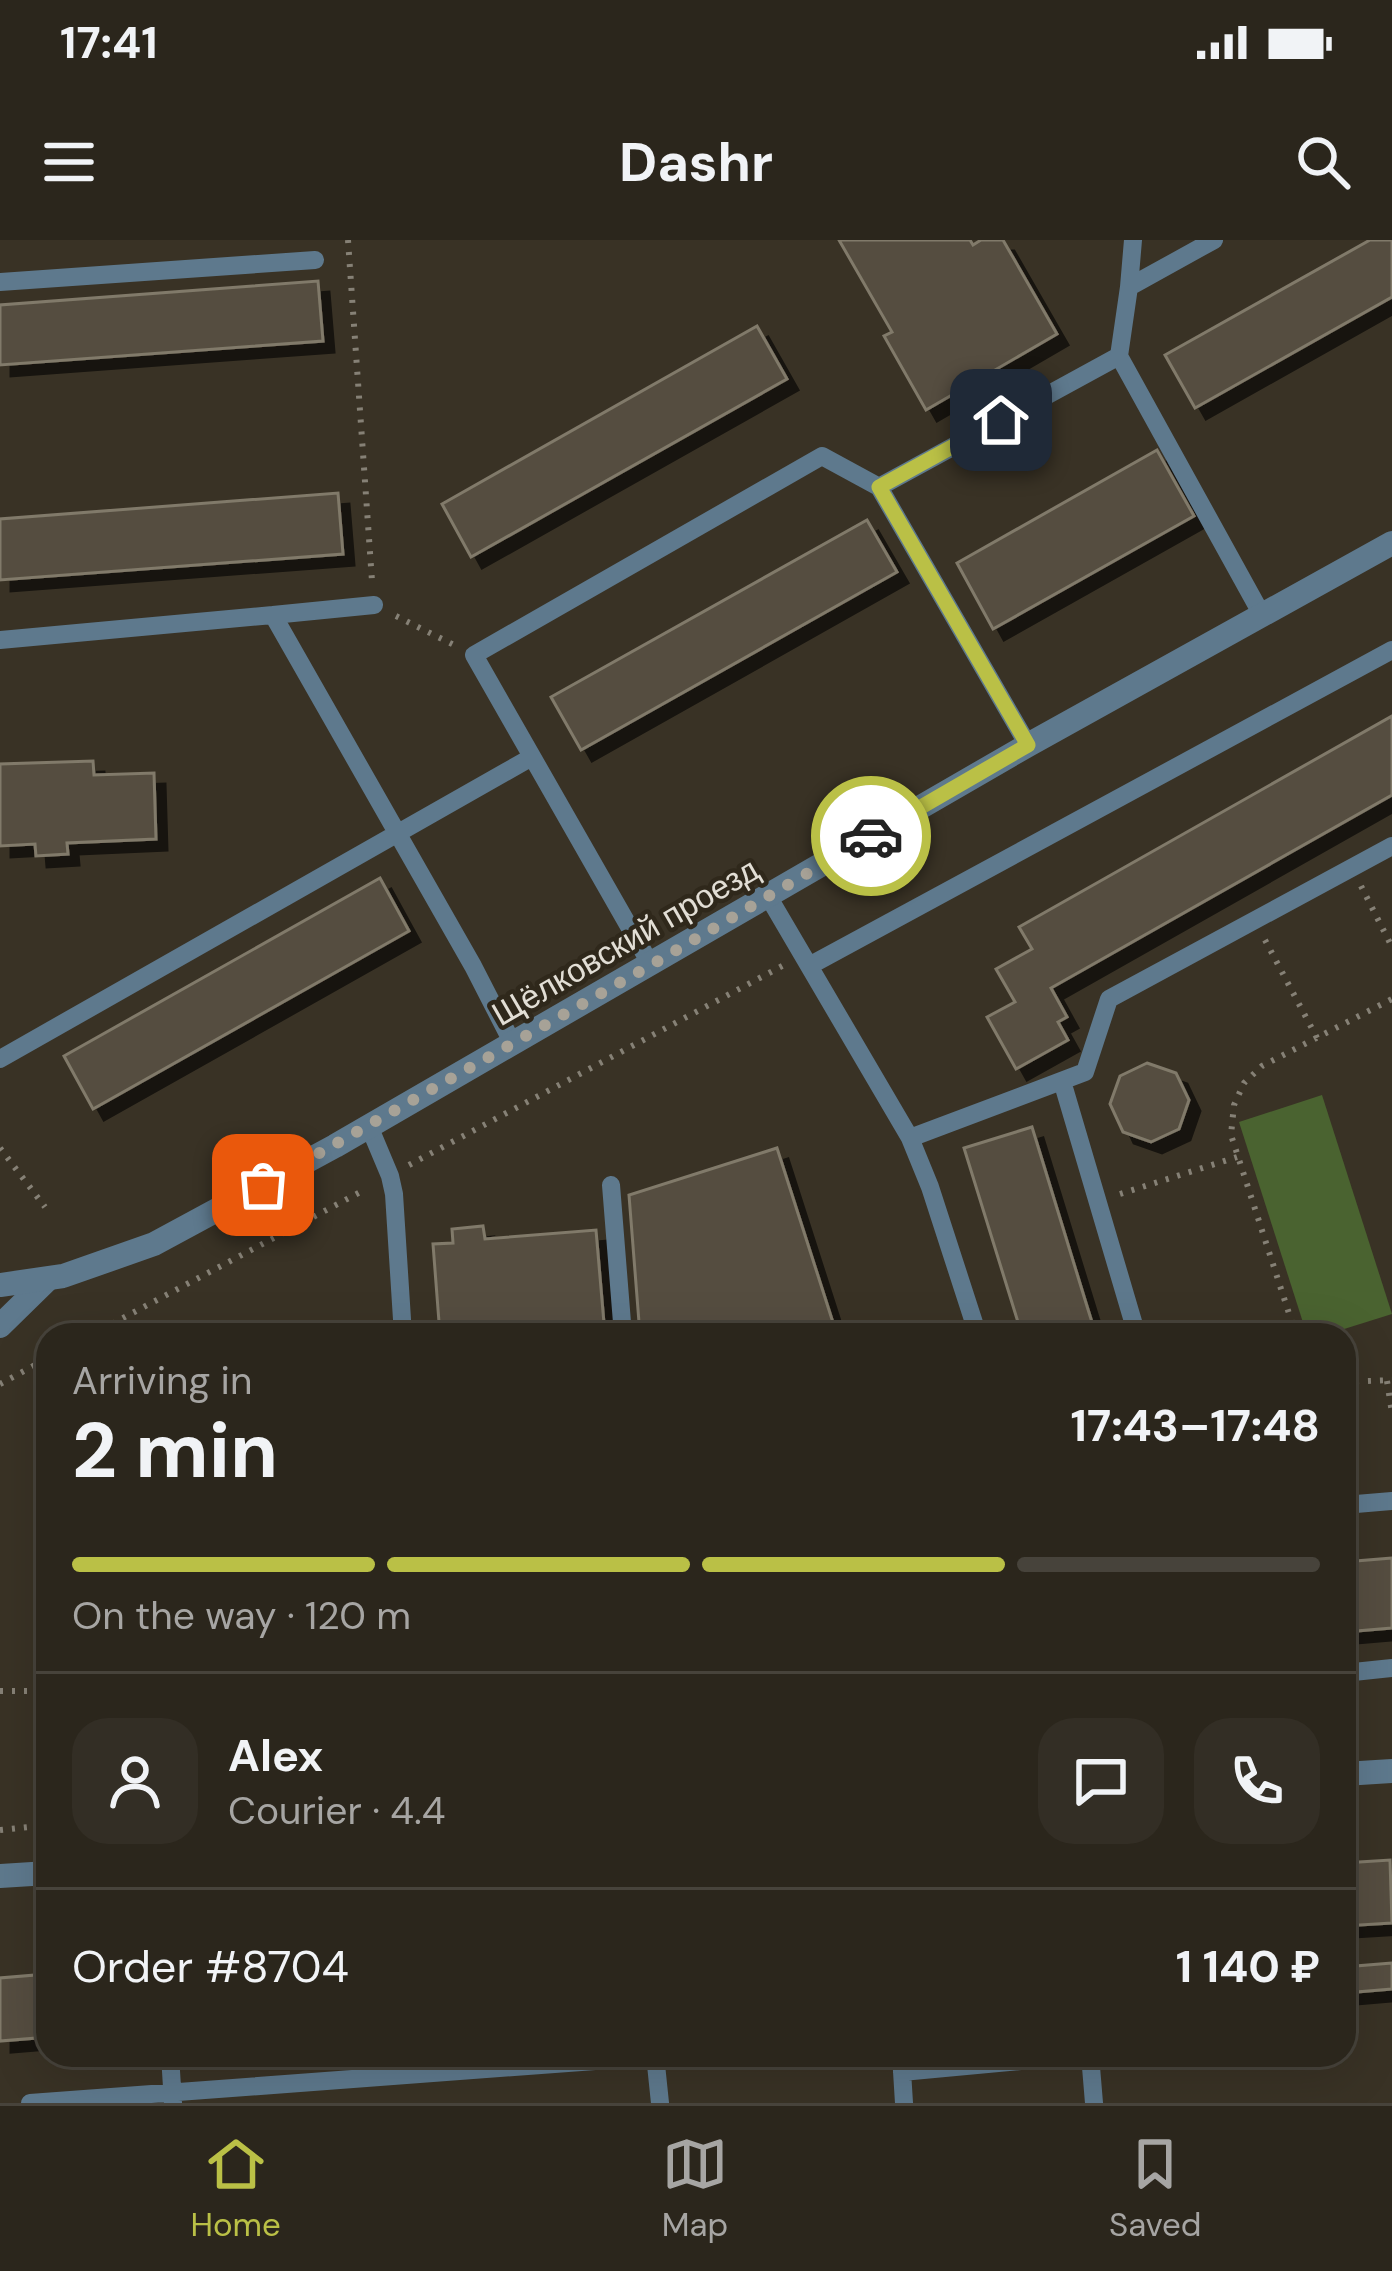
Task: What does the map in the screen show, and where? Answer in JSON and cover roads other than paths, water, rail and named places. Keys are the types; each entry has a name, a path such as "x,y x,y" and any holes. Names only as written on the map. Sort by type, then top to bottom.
{"street":[{"name":"Щёлковский проезд","path":"0,1285 47,1280 154,1244 1392,543"},
{"path":"0,1326 47,1280"},
{"path":"1356,1773 1392,1771"},
{"path":"0,1876 36,1874"}],"lane":[{"path":"1133,240 1119,356 1262,615"},
{"path":"1130,287 1214,240"},
{"path":"0,282 315,260"},
{"path":"879,487 1119,356"},
{"path":"651,965 473,655 821,456 879,487 1028,745"},
{"path":"0,640 374,605"},
{"path":"272,615 513,1044"},
{"path":"806,960 1392,650"},
{"path":"0,1059 532,757"},
{"path":"910,1138 1085,1072 1109,999 1392,846"},
{"path":"769,896 910,1138 974,1323"},
{"path":"1061,1081 1133,1323"},
{"path":"369,1126 394,1194 402,1323"},
{"path":"611,1185 621,1323"},
{"path":"1356,1504 1392,1501"},
{"path":"1356,1672 1392,1668"},
{"path":"171,2067 173,2098"},
{"path":"30,2103 173,2098 529,2067"},
{"path":"656,2067 660,2103"},
{"path":"901,2067 904,2103"},
{"path":"1090,2067 1094,2103"}]}
